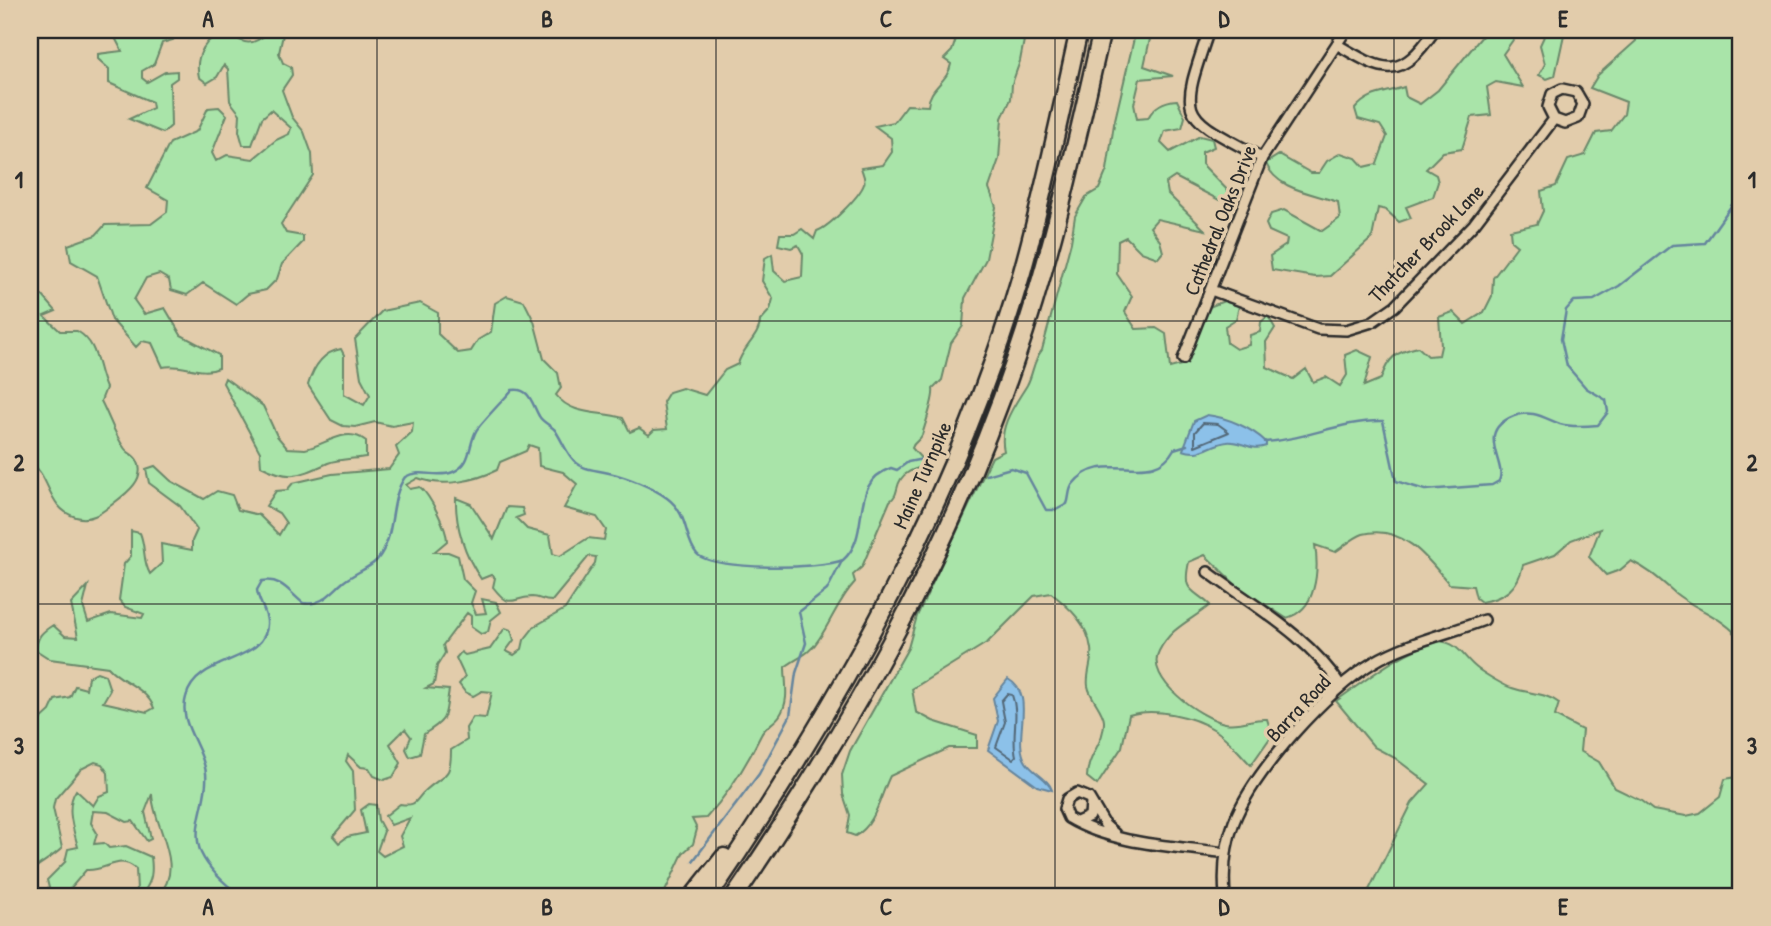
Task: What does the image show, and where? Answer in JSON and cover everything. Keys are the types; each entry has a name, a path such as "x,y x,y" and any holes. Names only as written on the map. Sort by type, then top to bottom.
{"highway":[{"name":"Maine Turnpike","path":"709,896 814,735 856,662 901,575 970,419 1021,274 1079,30"},
{"path":"735,896 815,777 878,670 958,508 1016,358 1043,275 1102,30"},
{"path":"693,896 730,849 747,840"}],"street":[{"path":"1209,30 1189,92 1191,111 1204,126 1262,158"},
{"name":"Cathedral Oaks Drive","path":"1183,359 1262,158 1346,30"},
{"path":"1338,44 1373,65 1395,68 1415,57 1435,30"},
{"name":"Thatcher Brook Lane","path":"1565,88 1578,94 1583,104 1578,118 1565,123 1554,119 1548,107 1552,94 1565,88"},
{"name":"Thatcher Brook Lane","path":"1212,290 1318,329 1346,330 1372,322 1395,306 1474,224 1554,119"},
{"path":"1208,572 1298,636 1320,657 1341,686"},
{"name":"Barra Road","path":"1225,896 1226,853 1233,824 1250,790 1341,686 1366,667 1400,649 1484,620"},
{"path":"1115,834 1105,825 1090,799 1079,793 1069,797 1064,806 1072,820 1115,834 1226,853"},
{"path":"1072,820 1091,814 1090,799"}],"green space":[{"path":"111,30 180,30 173,40 162,43 154,64 142,71 142,78 147,82 165,72 177,71 177,78 170,83 171,126 163,133 129,119 153,108 152,102 109,83 109,69 98,59 98,54 122,51"},
{"path":"273,30 284,30 279,53 283,63 291,67 292,75 282,90 292,117 304,132 312,154 313,175 281,224 286,233 303,236 303,242 282,264 277,279 266,290 248,294 236,304 203,283 187,295 171,290 169,280 159,274 146,278 134,300 144,314 165,308 181,335 219,355 219,368 212,370 163,367 152,343 142,341 136,347 112,320 97,276 71,261 68,245 96,235 105,225 151,224 167,212 168,200 147,188 170,143 197,131 208,108 219,107 227,115 212,153 216,161 227,155 253,159 276,140 289,134 291,128 271,110 262,118 252,145 243,145 239,131 240,114 230,101 228,69 224,65 217,77 207,83 199,77 200,55 213,37 227,31 250,43"},
{"path":"959,30 1026,30 1012,84 1011,99 1002,118 999,159 989,188 996,207 986,259 965,298 963,326 951,343 942,380 933,389 922,435 912,448 927,465 903,476 862,567 853,575 855,582 844,595 815,644 785,667 786,697 783,709 778,718 763,732 736,779 714,809 706,818 692,819 697,829 693,844 683,853 663,896 158,896 166,884 169,859 152,794 145,812 151,839 147,841 133,821 127,822 108,812 93,811 91,823 97,833 94,844 104,843 109,848 126,846 151,857 151,876 143,893 137,890 136,869 118,863 86,870 64,896 51,896 47,880 65,862 68,849 78,847 71,818 71,803 76,790 93,806 99,796 109,792 108,773 102,764 95,762 81,769 55,799 53,808 62,848 30,872 30,714 39,721 50,711 55,700 70,697 75,686 86,689 88,677 97,672 105,675 110,690 103,702 147,712 154,708 140,690 108,667 50,659 36,650 37,645 41,635 53,625 65,636 78,637 71,604 88,586 83,606 88,622 111,614 142,618 144,614 125,607 119,600 124,564 131,556 131,531 140,533 150,574 162,563 161,544 192,550 192,541 197,530 180,506 149,483 146,469 155,466 171,481 204,499 217,491 232,495 238,510 259,515 279,535 286,523 279,513 266,506 276,491 287,490 293,483 332,474 389,469 399,455 396,447 412,432 413,422 392,426 375,422 355,427 343,426 331,420 308,385 320,362 341,349 344,355 344,394 364,405 370,395 361,378 355,339 382,311 420,303 438,313 438,334 458,353 471,351 478,340 491,332 495,303 507,296 524,301 534,321 544,359 558,373 561,388 556,395 563,402 578,410 623,418 630,432 639,428 649,435 654,430 667,429 663,402 669,392 682,388 705,395 725,370 738,364 757,332 760,321 770,310 773,299 762,281 765,258 772,254 774,271 785,281 802,277 803,254 798,245 791,248 778,245 780,234 794,234 802,229 814,239 817,231 829,224 851,203 864,184 861,168 883,165 892,152 891,138 875,126 894,122 907,105 928,106 929,99 949,70 951,64 944,59 952,51","holes":["529,445 538,448 539,466 563,472 577,484 564,508 597,517 606,530 604,540 588,538 560,556 553,554 550,535 527,529 516,518 524,515 522,508 507,507 494,539 471,504 456,498 459,530 470,561 481,579 491,575 495,578 493,587 507,601 532,597 552,601 589,556 596,557 595,563 565,609 535,626 524,640 522,649 514,655 506,651 514,640 511,630 505,628 490,649 465,655 461,652 456,658 465,677 459,684 465,692 473,696 482,691 492,692 486,718 473,717 466,728 467,740 451,750 450,766 446,774 413,803 400,804 385,816 391,825 410,818 400,836 403,846 383,856 377,851 384,831 378,820 376,805 369,804 361,810 366,833 347,837 339,843 333,836 355,810 353,771 346,761 348,755 361,767 369,768 374,776 384,780 393,777 401,763 390,744 405,729 411,737 406,749 410,757 420,754 424,734 438,724 446,712 449,690 426,688 434,684 437,666 445,653 443,645 467,613 471,616 471,627 481,634 488,632 491,620 501,612 496,602 482,599 486,613 476,614 471,603 475,591 463,579 458,556 448,552 434,552 447,541 433,504 420,487 410,489 406,485 418,478 448,483 479,477 497,470 500,462 526,451"]},
{"path":"1136,30 1152,30 1144,66 1173,76 1140,79 1134,104 1137,119 1148,118 1160,105 1177,100 1185,117 1182,128 1165,131 1161,143 1170,152 1200,136 1212,139 1214,147 1202,152 1202,164 1234,197 1219,200 1175,177 1166,183 1168,194 1205,230 1157,219 1150,227 1160,241 1163,252 1158,258 1141,252 1126,237 1118,241 1117,274 1132,296 1125,312 1136,329 1156,328 1166,334 1170,368 1185,364 1209,307 1224,301 1239,306 1236,319 1225,326 1227,343 1236,349 1249,345 1250,335 1260,332 1261,322 1268,316 1275,328 1266,342 1267,367 1293,379 1306,369 1313,382 1326,377 1340,386 1347,375 1345,355 1357,350 1372,357 1364,386 1381,379 1390,361 1404,351 1418,347 1428,356 1439,355 1439,317 1453,312 1465,324 1484,312 1492,296 1493,278 1517,246 1511,241 1510,230 1537,224 1543,211 1541,191 1556,186 1568,160 1585,155 1596,133 1611,131 1624,114 1626,102 1590,88 1598,75 1636,41 1634,30 1741,30 1741,640 1726,625 1683,599 1631,561 1620,570 1606,575 1589,557 1600,529 1571,540 1555,554 1523,565 1518,580 1509,591 1497,598 1481,602 1476,598 1473,586 1449,584 1423,554 1390,534 1363,534 1335,552 1315,545 1317,566 1314,588 1304,607 1286,618 1237,586 1205,555 1189,562 1187,579 1190,589 1210,605 1170,636 1159,651 1157,662 1167,685 1202,714 1230,724 1267,719 1272,735 1251,765 1225,738 1206,725 1173,714 1150,712 1129,715 1122,747 1097,785 1087,777 1090,762 1104,729 1104,721 1088,686 1091,649 1082,624 1071,610 1051,593 1034,596 988,642 912,689 916,712 933,721 977,735 977,748 949,748 890,776 868,825 855,836 847,833 850,815 843,794 842,775 850,751 908,648 917,616 992,457 1004,451 1005,424 1027,385 1042,350 1071,242 1075,216 1086,197 1099,189 1107,170 1114,124"},
{"path":"1487,30 1520,30 1503,54 1523,87 1496,82 1487,87 1491,115 1472,117 1462,149 1443,152 1426,169 1436,175 1438,182 1433,197 1406,207 1411,218 1399,222 1386,210 1378,208 1372,238 1330,276 1315,277 1272,270 1270,256 1286,245 1287,239 1269,231 1266,224 1271,214 1284,210 1322,231 1340,218 1338,202 1287,185 1271,172 1266,163 1279,155 1311,173 1319,173 1327,161 1341,153 1356,158 1364,167 1377,164 1387,136 1380,125 1358,119 1355,109 1371,96 1404,87 1406,97 1420,104 1438,90"},
{"path":"1543,30 1565,30 1555,76 1547,79 1539,75 1545,64 1540,45 1546,32"},
{"path":"42,295 56,311 44,316 60,331 77,331 93,349 106,388 101,401 121,444 136,458 140,467 137,481 127,492 102,512 90,517 76,517 60,507 42,475 30,462 30,307 34,299"},
{"path":"225,378 263,406 277,436 287,448 305,449 343,435 351,435 366,441 366,457 332,462 294,475 280,474 261,466 260,452 223,383"},
{"path":"1439,641 1457,648 1478,669 1505,685 1548,697 1559,703 1555,716 1582,730 1580,751 1599,762 1615,788 1640,800 1653,810 1686,816 1700,813 1720,797 1725,779 1741,776 1741,896 1366,896 1412,803 1429,784 1395,758 1374,747 1336,701 1398,659"}],"water":[{"path":"1207,415 1246,428 1266,442 1266,446 1256,448 1227,442 1196,452 1183,450 1194,421"},
{"path":"1008,679 1017,686 1023,706 1022,752 1026,762 1052,790 1037,786 988,750 998,721 993,698"}],"waterway":[{"path":"1265,442 1353,424 1383,421 1396,481 1425,490 1492,485 1499,481 1501,474 1494,439 1502,423 1527,413 1564,425 1598,425 1608,412 1606,400 1586,388 1567,366 1561,339 1566,310 1574,301 1594,300 1619,286 1672,245 1705,243 1741,192"},
{"path":"241,896 213,871 204,859 198,843 206,773 185,716 186,697 193,683 217,665 246,653 265,635 267,621 257,590 262,581 275,581 303,603 314,603 324,599 377,560 387,540 396,497 405,477 417,473 447,474 459,469 467,459 478,428 512,390 527,394 540,418 555,430 575,462 588,469 631,480 667,498 679,511 697,554 707,560 724,563 792,567 843,560 857,537 864,497 869,485 878,475 891,468 897,470 908,462 938,456"},
{"path":"986,475 1011,468 1026,473 1046,510 1056,510 1067,504 1071,486 1085,473 1098,468 1153,466 1165,461 1174,449 1187,445"},
{"path":"693,861 759,774 790,716 796,673 806,643 799,612 827,590 842,561"}]}
